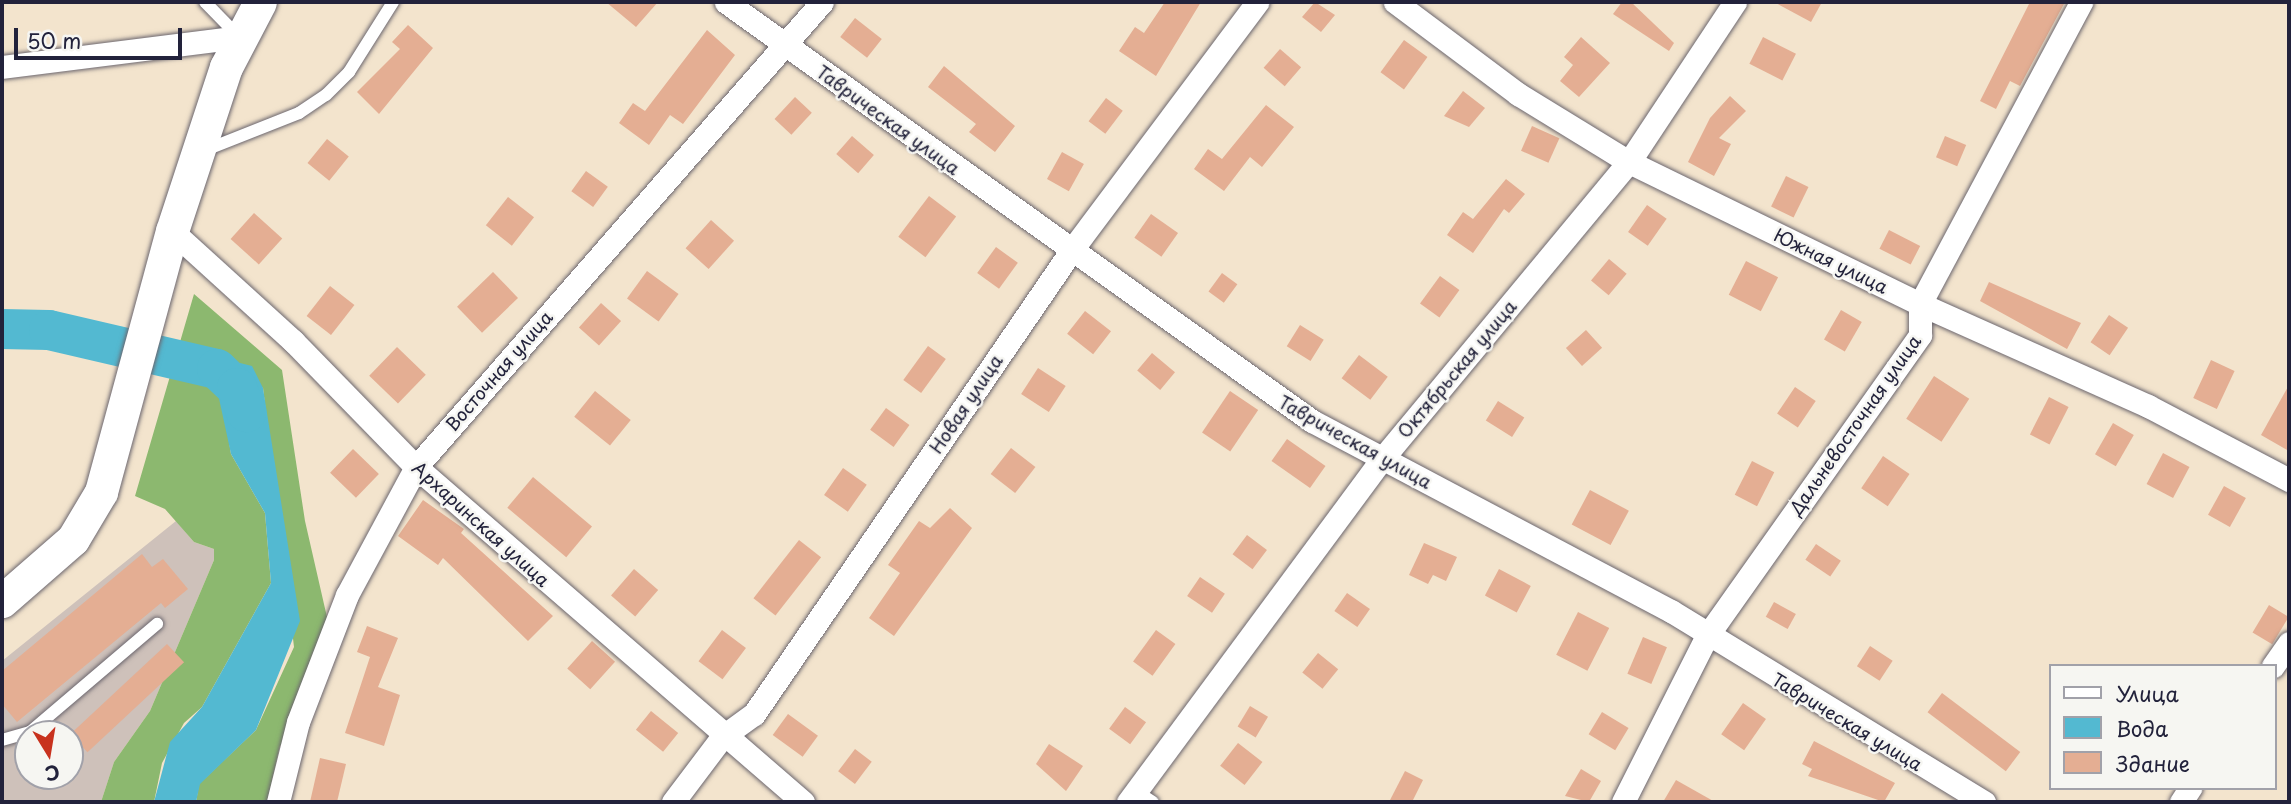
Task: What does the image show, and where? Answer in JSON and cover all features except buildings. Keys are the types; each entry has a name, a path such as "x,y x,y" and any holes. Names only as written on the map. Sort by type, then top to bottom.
{"main road":[{"path":"2,601 57,556 87,521 112,463 172,231 198,153 239,37 261,2"}],"street":[{"name":"Таврическая улица","path":"726,2 1276,398 1382,459 1707,636 1984,802"},
{"name":"Восточная улица","path":"278,802 298,722 346,595 416,467 743,89 788,48 822,2"},
{"name":"Новая улица","path":"673,802 722,737 754,714 1071,251 1257,2"},
{"name":"Южная улица","path":"1395,2 1518,94 1629,162 1920,304 2148,406 2289,480"},
{"name":"Октябрьская улица","path":"1139,798 1382,459 1629,162 1735,2"},
{"name":"Дальневосточная улица","path":"1623,802 1707,636 1912,348 1924,323 1920,304 2081,2"},
{"path":"2,67 239,37"},
{"name":"Архаринская улица","path":"172,231 293,341 416,467 722,737 803,802"},
{"path":"2274,664 2289,643"}],"lane":[{"path":"205,2 239,37"},
{"path":"198,153 299,113 326,95 349,72 393,2"},
{"path":"2,740 30,732 157,624"}],"shaded area":[{"path":"176,521 194,542 214,549 214,560 150,711 114,762 101,802 2,802 2,661"}],"green space":[{"path":"194,294 282,370 305,521 329,626 301,720 280,746 267,802 196,802 199,784 256,730 294,647 263,388 217,369 231,454 265,513 271,583 202,707 184,723 162,763 154,802 101,802 114,762 150,711 214,560 214,549 194,542 165,509 135,496"}],"water":[{"path":"240,363 252,366 263,388 300,621 256,730 200,784 196,802 154,802 170,742 202,707 271,583 265,513 231,454 215,380 217,369"}],"waterway":[{"path":"2,329 49,330 217,369 237,388 246,412"}]}
